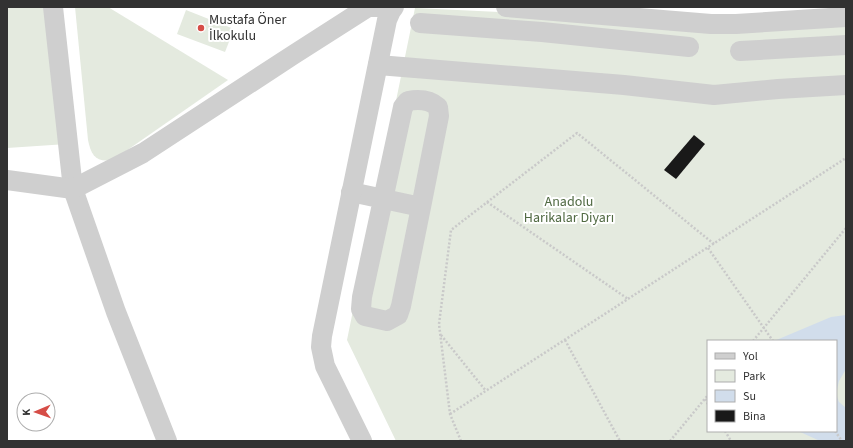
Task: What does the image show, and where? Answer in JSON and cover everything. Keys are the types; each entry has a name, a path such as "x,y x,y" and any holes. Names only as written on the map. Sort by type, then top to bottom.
{"street":[{"path":"53,7 73,189 116,312 167,441"},
{"path":"7,180 73,189 143,153 368,7 386,7"},
{"path":"362,441 328,375 322,356 321,347 351,192 378,65 388,20 391,10 394,7"},
{"path":"506,7 711,24 736,24 846,17"},
{"path":"542,32 543,10"},
{"path":"420,23 542,32 689,47"},
{"path":"740,51 846,44"},
{"path":"378,65 624,84 714,95 846,85"},
{"path":"416,100 432,102 438,107 439,116 401,306 398,315 387,321 365,316 361,309 362,297 383,199 403,107 408,101 416,100"},
{"path":"351,192 421,207"}],"path":[{"path":"461,441 450,414 439,324 451,230 577,133 714,244"},
{"path":"450,414 846,158"},
{"path":"487,202 628,299"},
{"path":"754,340 846,228"},
{"path":"708,248 772,340"},
{"path":"440,334 486,391"},
{"path":"565,340 620,441"},
{"path":"670,441 707,396"},
{"path":"726,432 731,441"},
{"path":"836,432 842,441"}],"green space":[{"path":"7,7 53,7 67,144 7,148"},
{"path":"75,7 108,7 228,80 113,160 107,161 98,159 93,154 88,140"},
{"name":"Anadolu Harikalar Diyarı","path":"415,8 518,13 846,23 846,441 396,441 347,340"},
{"path":"186,10 234,29 225,52 177,34"}],"water":[{"path":"846,315 846,369 839,381 837,390 837,340 776,340 831,317"},
{"path":"837,397 839,402 846,408 846,441 820,441 800,432 837,432"}],"building":[{"path":"694,135 705,144 676,179 664,170"}],"place":[{"name":"Mustafa Öner İlkokulu","path":"201,28"}]}
